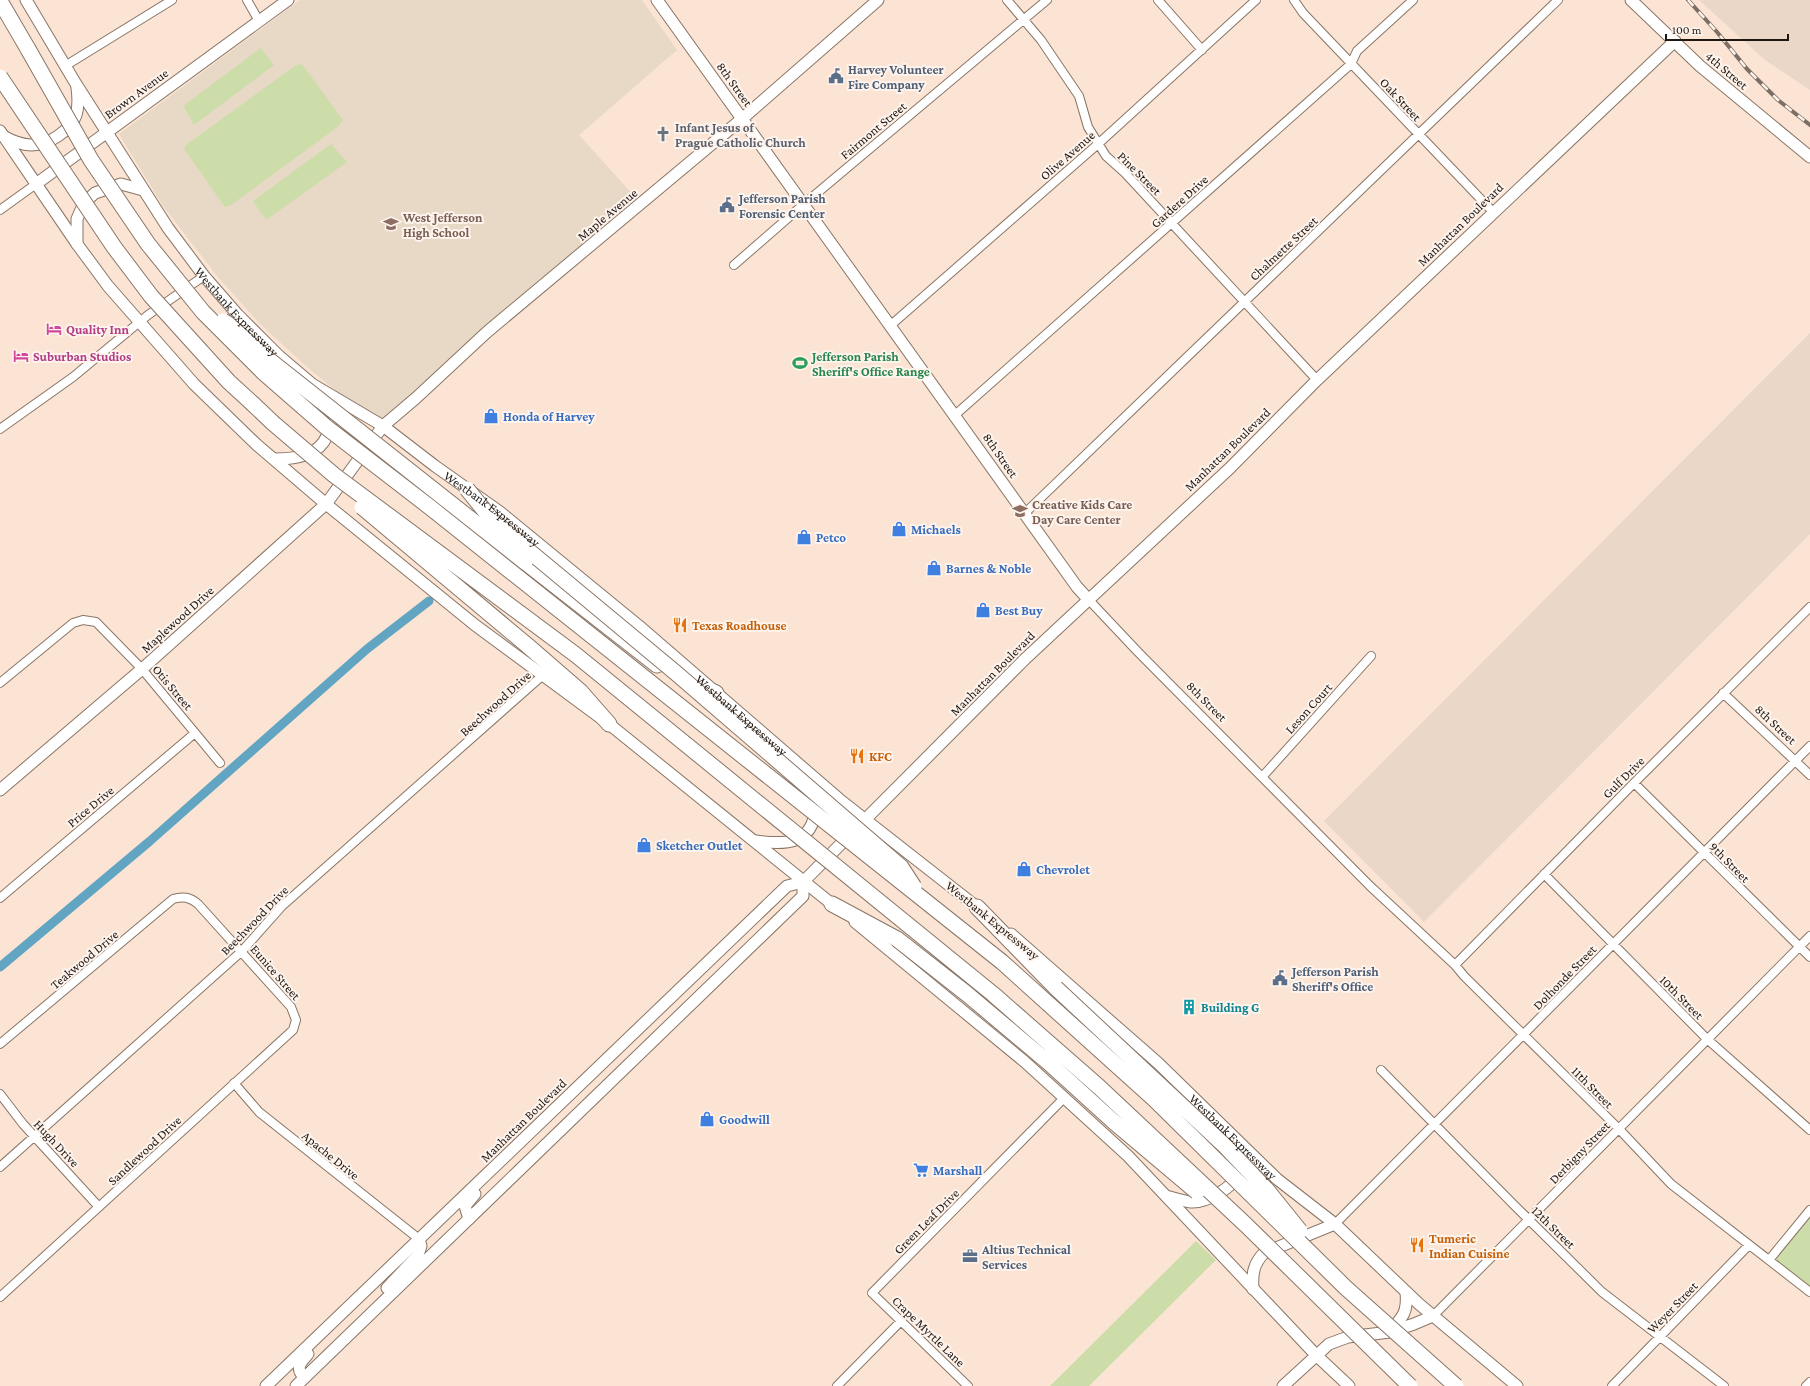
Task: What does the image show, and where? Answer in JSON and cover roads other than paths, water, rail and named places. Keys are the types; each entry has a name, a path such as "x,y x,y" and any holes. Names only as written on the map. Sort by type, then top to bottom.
{"highway":[{"name":"Westbank Expressway","path":"0,1 91,160 125,212 175,279 204,312 263,372 326,427 431,508 1002,962 1143,1088 1346,1288 1456,1386"},
{"path":"0,77 114,247 151,296 229,382 273,423 334,475 576,655 994,994 1099,1087 1246,1225 1410,1386"},
{"path":"204,312 228,324 259,352 652,662 716,693"},
{"path":"273,423 304,459 548,671 581,692 609,724"},
{"path":"467,489 493,521 676,674 901,867 921,898"},
{"path":"832,904 896,939 967,994 1225,1216 1246,1225"},
{"path":"977,907 1056,988 1225,1146 1267,1190 1346,1288"}],"street":[{"path":"17,0 35,15"},
{"name":"Westbank Expressway","path":"26,0 76,84 168,228 204,276 238,315 279,356 312,384 383,426 500,512 639,626 815,778 1028,948 1154,1060 1277,1179 1335,1224 1406,1292 1517,1386"},
{"path":"65,66 172,0"},
{"path":"246,0 259,21"},
{"name":"Brown Avenue","path":"0,210 288,0"},
{"name":"8th Street","path":"657,0 1078,587 1143,658 1263,776 1370,886"},
{"name":"Maple Avenue","path":"361,457 383,426 416,398 487,332 743,118 878,0"},
{"name":"Pine Street","path":"1007,0 1041,40 1079,96 1088,127 1106,156 1125,173 1243,302 1317,380"},
{"name":"Fairmont Street","path":"734,266 804,204 1047,0"},
{"path":"1158,0 1202,50"},
{"name":"Olive Avenue","path":"891,325 1098,144 1256,0"},
{"name":"Oak Street","path":"1294,0 1303,13 1493,212"},
{"name":"Gardere Drive","path":"955,414 1172,224 1351,64 1357,51 1413,0"},
{"name":"Chalmette Street","path":"1025,513 1558,0"},
{"name":"4th Street","path":"1632,0 1700,66 1810,157"},
{"name":"Manhattan Boulevard","path":"266,1386 787,886 803,882 1020,664 1230,468 1317,380 1675,41"},
{"path":"2,133 24,145 38,145 50,141 67,130 74,121 78,107 76,84"},
{"path":"2,133 77,244 108,286 194,384 256,445 275,459 326,504 475,625 548,671"},
{"path":"77,244 77,219 84,203 95,192 121,184 143,190"},
{"path":"0,429 73,377 140,323 204,276"},
{"path":"275,459 288,459 314,451 322,442 331,425 331,413 323,390"},
{"name":"Maplewood Drive","path":"0,790 142,670 326,504 361,457"},
{"name":"Gulf Drive","path":"1456,965 1634,782 1810,607"},
{"name":"Otis Street","path":"0,683 73,623 83,620 96,622 142,670 220,763"},
{"name":"Leson Court","path":"1263,776 1371,656"},
{"name":"Beechwood Drive","path":"0,1167 242,951 282,906 548,671"},
{"name":"8th Street","path":"1723,694 1810,775"},
{"path":"609,724 755,841 803,882 918,972 1064,1098 1128,1156 1316,1355 1349,1386"},
{"name":"Price Drive","path":"0,898 195,733"},
{"name":"Dolhonde Street","path":"1335,1224 1810,746"},
{"path":"755,841 776,844 788,843 796,840 806,832 813,821 816,810 815,778"},
{"name":"9th Street","path":"1634,782 1810,957"},
{"name":"10th Street","path":"1544,874 1708,1039 1810,1130"},
{"path":"296,1386 803,896 803,882"},
{"name":"11th Street","path":"1370,886 1456,965 1464,976 1618,1128 1671,1184 1810,1292"},
{"name":"Eunice Street","path":"185,897 198,904 242,951 291,1007 295,1016"},
{"name":"Teakwood Drive","path":"0,1044 173,900 185,897"},
{"path":"722,973 724,957 740,941 739,932"},
{"name":"Derbigny Street","path":"1433,1316 1810,936"},
{"name":"Sandlewood Drive","path":"0,1297 293,1030 295,1016"},
{"name":"12th Street","path":"1381,1070 1602,1292 1724,1386"},
{"name":"Apache Drive","path":"234,1083 259,1112 419,1239"},
{"name":"Hugh Drive","path":"0,1094 14,1114 99,1207"},
{"name":"Green Leaf Drive","path":"872,1293 1064,1098"},
{"path":"1166,1196 1192,1202 1204,1200 1220,1193 1234,1180 1238,1173 1237,1156 1231,1134"},
{"path":"469,1219 466,1210 466,1203 499,1170 505,1162 506,1155"},
{"path":"1769,1260 1810,1210"},
{"path":"1253,1289 1252,1274 1257,1260 1264,1253 1335,1224"},
{"path":"383,1302 384,1291 418,1255 421,1246 419,1239"},
{"name":"Weyer Street","path":"1612,1386 1749,1245"},
{"path":"1390,1332 1404,1316 1407,1302 1406,1292"},
{"name":"Crape Myrtle Lane","path":"872,1293 968,1386"},
{"path":"1283,1386 1329,1344 1348,1337 1390,1332 1433,1316"},
{"path":"304,1377 298,1370 301,1361 336,1325 338,1317"},
{"path":"837,1386 901,1321"},
{"path":"1806,1386 1810,1382"}],"waterway":[{"path":"0,967 150,841 367,649 429,601"}],"railway":[{"path":"1688,0 1717,32 1747,69 1778,100 1810,125"}],"place":[{"name":"Harvey Volunteer Fire Company","path":"836,76"},
{"name":"Infant Jesus of Prague Catholic Church","path":"663,134"},
{"name":"Jefferson Parish Forensic Center","path":"727,205"},
{"name":"West Jefferson High School","path":"391,224"},
{"name":"Quality Inn","path":"54,329"},
{"name":"Suburban Studios","path":"21,356"},
{"name":"Jefferson Parish Sheriff's Office Range","path":"800,363"},
{"name":"Honda of Harvey","path":"491,416"},
{"name":"Creative Kids Care Day Care Center","path":"1020,511"},
{"name":"Michaels","path":"899,529"},
{"name":"Petco","path":"804,537"},
{"name":"Barnes & Noble","path":"934,568"},
{"name":"Best Buy","path":"983,610"},
{"name":"Texas Roadhouse","path":"680,625"},
{"name":"KFC","path":"857,756"},
{"name":"Sketcher Outlet","path":"644,845"},
{"name":"Chevrolet","path":"1024,869"},
{"name":"Jefferson Parish Sheriff's Office","path":"1280,978"},
{"name":"Building G","path":"1189,1007"},
{"name":"Goodwill","path":"707,1119"},
{"name":"Marshall","path":"921,1170"},
{"name":"Tumeric Indian Cuisine","path":"1417,1245"},
{"name":"Altius Technical Services","path":"970,1256"}]}
